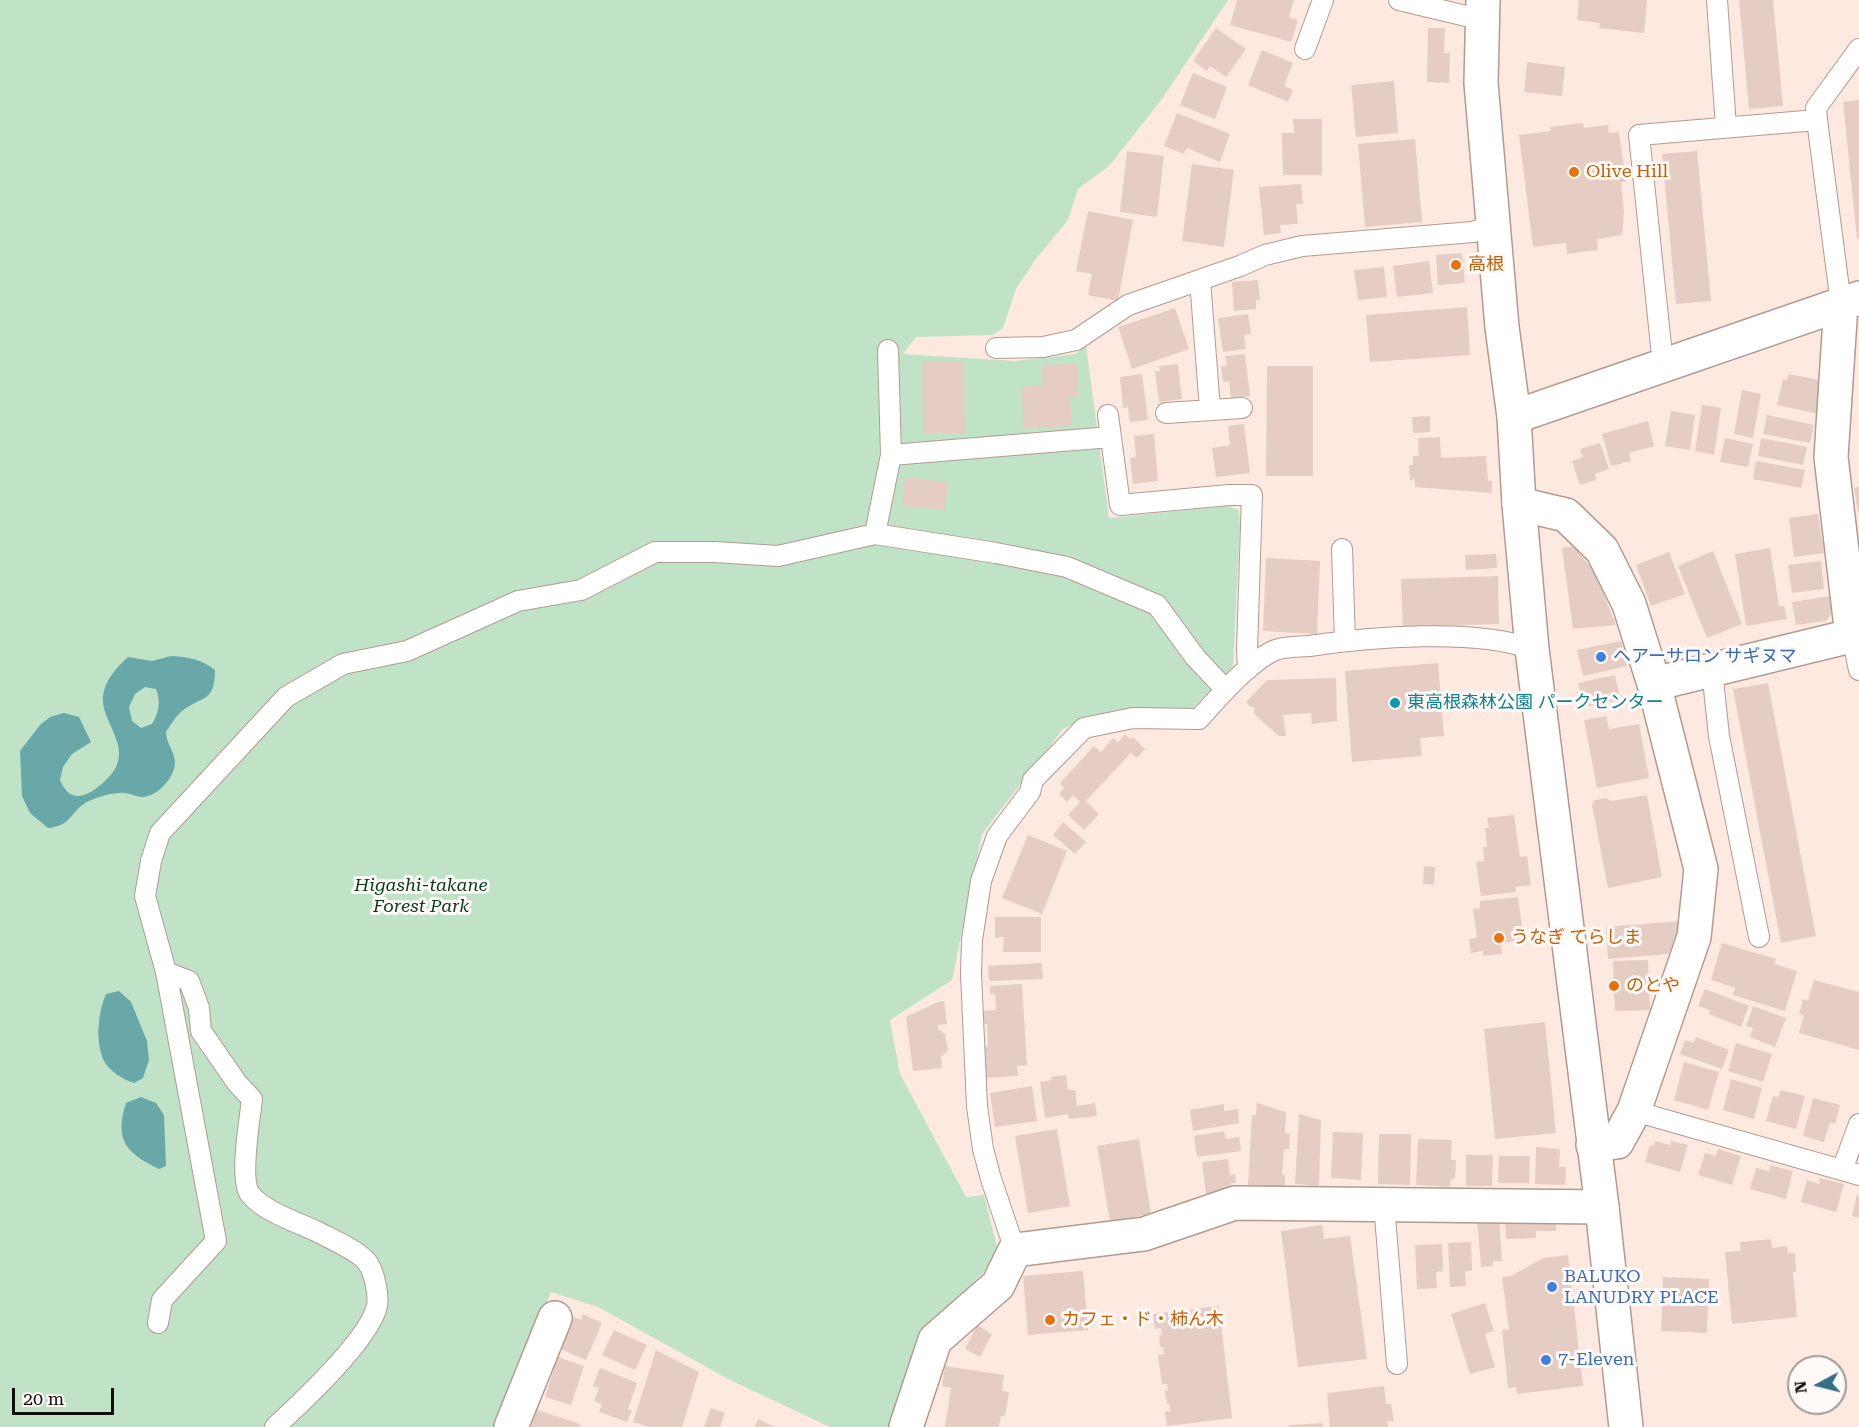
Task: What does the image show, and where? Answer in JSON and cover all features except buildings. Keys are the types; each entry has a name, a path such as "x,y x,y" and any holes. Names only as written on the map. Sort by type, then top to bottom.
{"street":[{"path":"1483,10 1481,83 1502,327 1514,417 1532,649 1602,1207 1626,1427"},
{"path":"1514,417 1850,301 1831,457 1856,635 1654,684"},
{"path":"1519,504 1566,515 1602,550 1629,604 1654,684 1701,868 1694,937 1634,1111 1617,1142 1593,1146"},
{"path":"906,1427 935,1340 998,1285 1014,1250 1144,1234 1235,1203 1602,1207"},
{"path":"512,1427 555,1318"}],"lane":[{"path":"1305,49 1323,0"},
{"path":"1400,0 1483,10"},
{"path":"1717,0 1726,127"},
{"path":"1850,301 1816,108 1859,49"},
{"path":"1663,365 1639,135 1817,120"},
{"path":"996,348 1043,347 1076,340 1128,305 1265,255 1302,246 1473,232 1493,225"},
{"path":"1200,280 1210,409"},
{"path":"875,534 891,455 888,350"},
{"path":"1166,413 1242,408"},
{"path":"1108,415 1120,505 1252,495 1248,669"},
{"path":"891,455 1111,437"},
{"path":"158,1323 162,1300 216,1241 166,972 145,896 151,861 160,833 286,698 343,664 407,651 518,601 581,590 655,552 715,552 778,556 875,534 1067,567 1156,604 1195,657 1226,690"},
{"path":"1341,549 1345,641"},
{"path":"1856,635 1859,670"},
{"path":"1014,1250 983,1149 977,1106 971,974 972,940 981,881 997,836 1030,792 1033,780 1084,728 1133,718 1199,719 1248,669 1274,650 1345,641 1444,637 1513,642 1532,649"},
{"path":"1712,670 1719,736 1759,937"},
{"path":"166,972 189,981 199,1008 201,1031 237,1083 252,1099 244,1165 248,1192 262,1206 342,1244 367,1261 375,1282 377,1305 367,1327 335,1367 275,1427"},
{"path":"1634,1111 1851,1173 1859,1124"},
{"path":"1384,1204 1397,1364"}],"green space":[{"name":"Higashi-takane Forest Park","path":"0,0 1228,0 1162,99 1109,166 1078,189 1068,220 1035,260 1016,289 1003,328 992,335 916,337 903,354 1015,361 1076,354 1086,345 1109,518 1228,506 1239,510 1240,525 1233,667 1192,709 1139,710 1088,717 1063,729 982,834 952,980 890,1020 900,1074 966,1197 984,1195 998,1251 994,1261 924,1334 890,1427 830,1427 728,1379 598,1307 551,1292 499,1427 0,1427"}],"water":[{"path":"171,656 183,657 199,661 215,670 210,694 181,712 166,732 175,763 169,780 159,790 148,796 139,797 126,793 104,795 83,804 62,824 48,828 30,813 22,796 20,751 40,725 50,717 64,713 79,717 91,742 72,754 63,767 60,780 65,789 73,795 80,796 93,790 114,771 119,759 116,738 104,706 103,696 106,685 128,657 152,661","holes":["145,687 156,689 159,703 156,715 152,724 141,728 132,721 129,707 135,694"]},
{"path":"119,991 131,1002 147,1041 149,1060 143,1078 134,1083 109,1068 99,1045 99,1018 103,1002 106,994"},
{"path":"141,1097 156,1103 164,1115 166,1166 159,1169 131,1151 122,1136 121,1127 126,1103"}],"place":[{"name":"Olive Hill","path":"1574,172"},
{"name":"高根","path":"1456,265"},
{"name":"ヘアーサロン サギヌマ","path":"1601,657"},
{"name":"東高根森林公園 パークセンター","path":"1395,703"},
{"name":"うなぎ てらしま","path":"1499,938"},
{"name":"のとや","path":"1614,986"},
{"name":"BALUKO LANUDRY PLACE","path":"1552,1287"},
{"name":"カフェ・ド・柿ん木","path":"1050,1320"},
{"name":"7-Eleven","path":"1546,1360"}]}
